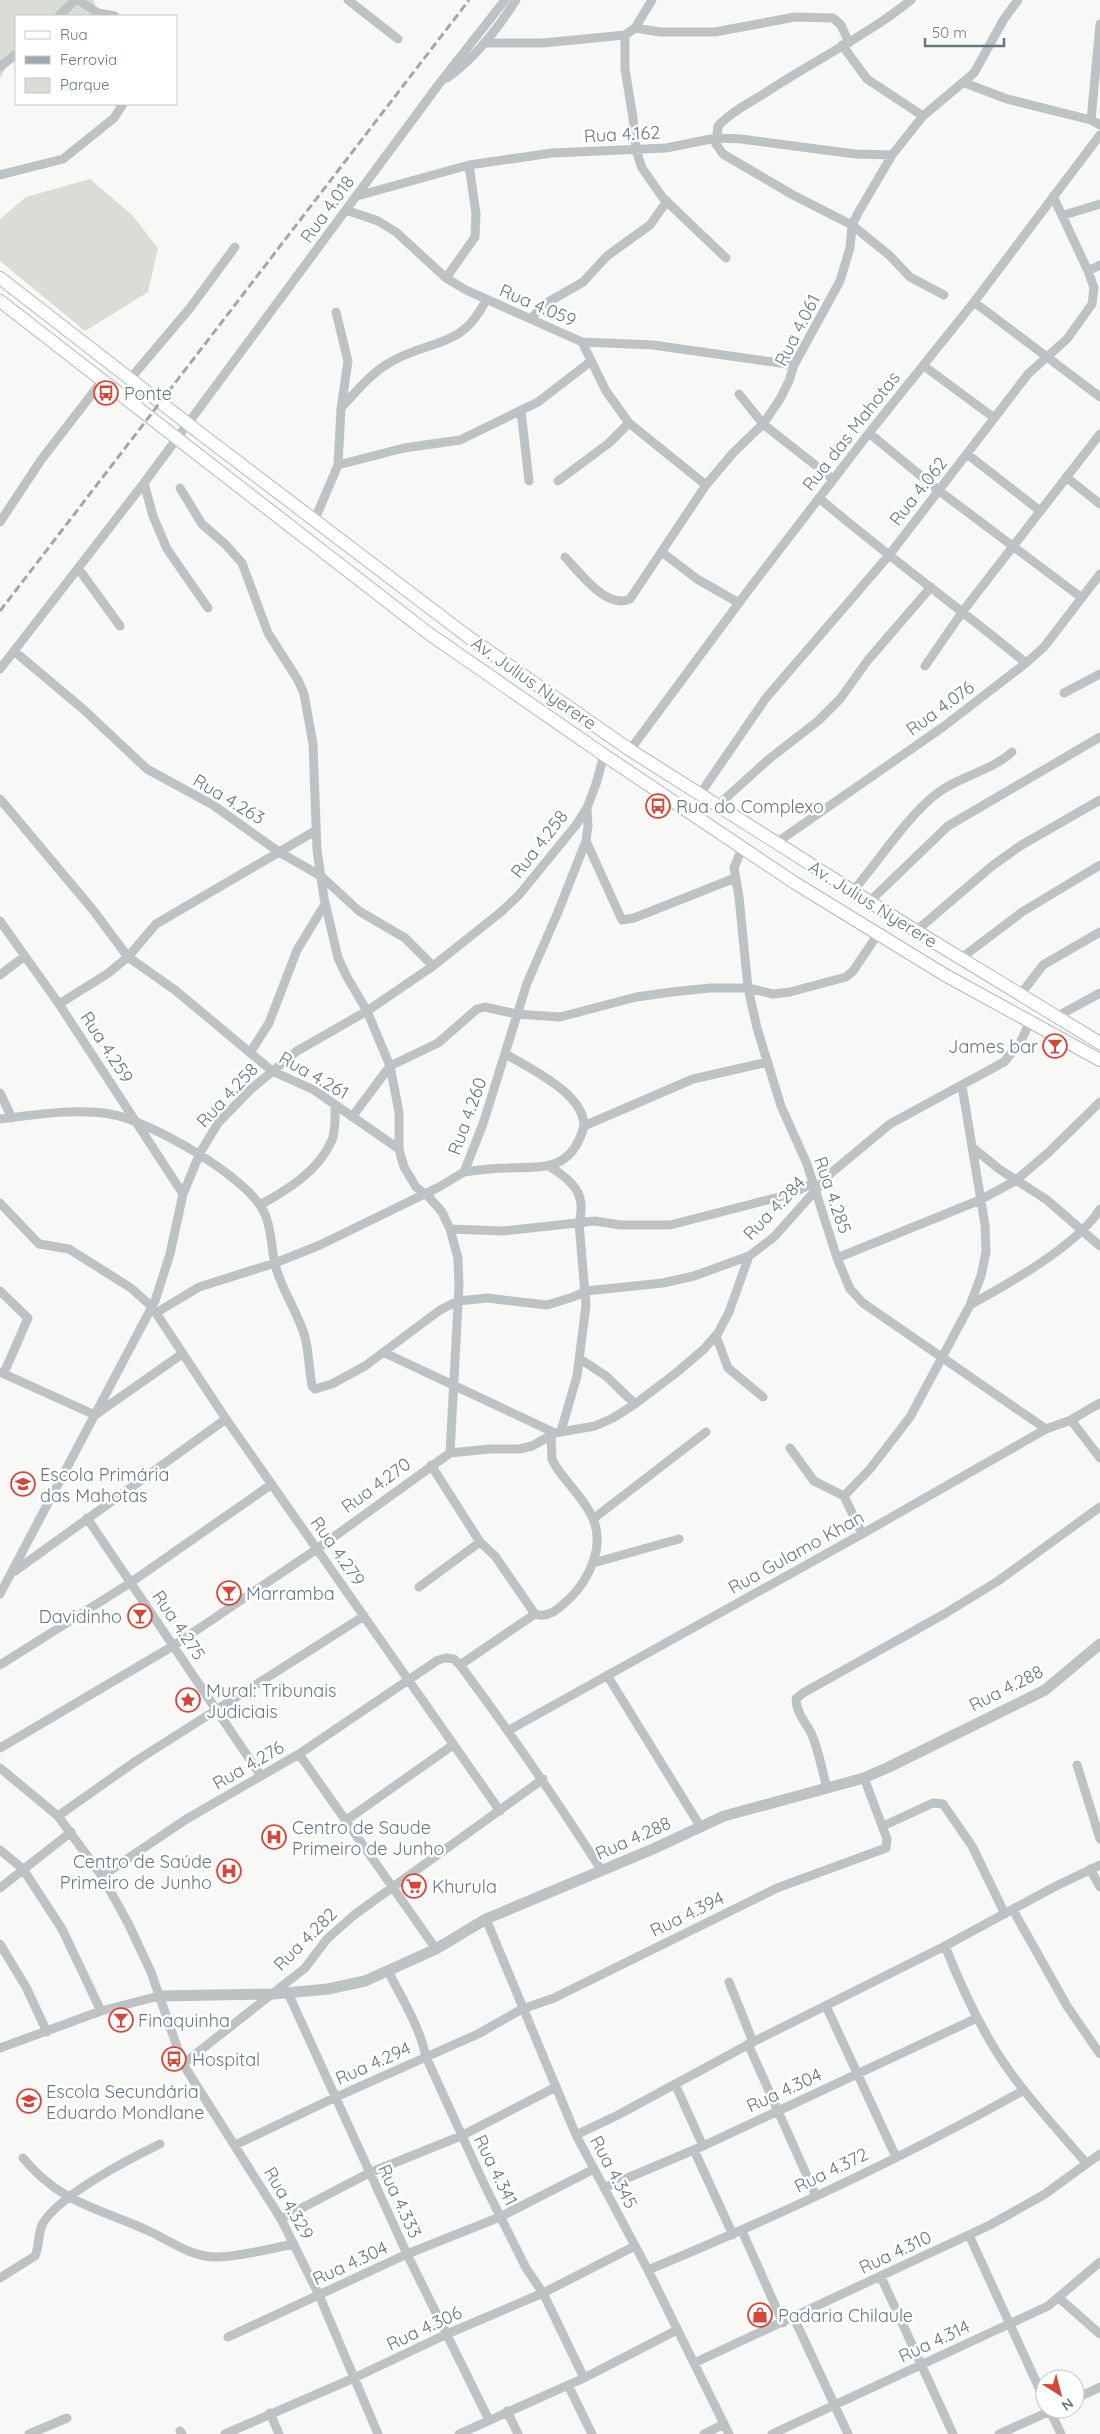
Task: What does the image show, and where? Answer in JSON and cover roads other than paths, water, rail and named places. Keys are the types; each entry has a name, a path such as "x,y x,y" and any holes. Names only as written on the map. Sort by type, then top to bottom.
{"main road":[{"name":"Av. Julius Nyerere","path":"0,278 467,636 630,750 868,902 1100,1043"},
{"name":"Av. Julius Nyerere","path":"0,301 428,633 604,756 742,848 878,934 945,975 1100,1060"}],"street":[{"path":"60,15 76,0 98,13 109,15"},
{"path":"348,0 398,39"},
{"name":"Rua 4.018","path":"0,669 144,483 438,84 505,0"},
{"path":"438,84 458,70 484,43 516,0"},
{"path":"484,43 543,43 625,35 635,28 652,0"},
{"path":"911,0 886,20 726,118 718,126 716,138 718,149 729,159 852,225 889,255 910,277 944,295"},
{"name":"Rua 4.061","path":"565,557 592,586 614,601 623,602 630,599 663,553 706,485 733,453 763,424 789,381 794,365 840,281 850,248 852,225 892,155 923,116 965,83 983,60 1004,19 1018,0"},
{"path":"635,28 660,32 715,32 795,17 833,18 841,25 846,44 867,79 923,116"},
{"path":"1091,120 1100,24"},
{"path":"625,35 625,69 636,150 642,168 667,201 726,258"},
{"path":"0,67 15,55"},
{"path":"965,83 1007,99 1091,120 1100,125"},
{"path":"0,175 63,159 114,118 122,105"},
{"name":"Rua das Mahotas","path":"630,750 739,602 869,433 974,302 1100,135"},
{"name":"Rua 4.162","path":"357,196 469,165 552,153 666,148 716,138 741,139 855,154 892,155"},
{"path":"446,278 475,237 476,214 469,165"},
{"name":"Rua 4.062","path":"700,794 766,698 890,554 993,417 1028,374 1067,339 1092,304 1094,288 1088,271 1064,215 1053,196"},
{"path":"531,319 543,306 583,282 608,256 650,225 667,201"},
{"path":"1064,215 1100,204"},
{"name":"Rua 4.059","path":"346,210 378,221 396,232 446,278 486,300 582,342 590,362 606,391 629,423 706,485"},
{"path":"130,379 190,308 235,247"},
{"path":"1088,271 1100,265"},
{"path":"341,409 362,385 389,362 448,340 468,329 486,300"},
{"path":"974,302 1100,397"},
{"path":"315,519 338,465 341,409 348,361 346,345 336,312"},
{"path":"582,342 652,344 794,365"},
{"path":"338,465 404,448 460,440 538,402 590,362"},
{"path":"924,366 993,417"},
{"path":"0,522 40,460 102,381"},
{"path":"740,394 763,424 834,479"},
{"path":"521,411 529,481"},
{"path":"558,481 609,443 629,423"},
{"path":"869,433 938,490 1082,598"},
{"path":"925,666 963,611 1039,510 1100,434"},
{"path":"967,454 1039,510"},
{"path":"1066,477 1100,504"},
{"path":"144,483 153,516 167,549 208,608"},
{"path":"180,488 202,524 226,545 242,563 268,633 298,680 304,694 313,744 315,832 325,904 338,958 367,1011 390,1066 399,1112 399,1149 407,1174 416,1187 439,1208 450,1229 458,1258 458,1301 450,1449"},
{"path":"819,498 859,532 963,611 1026,663"},
{"path":"663,553 697,580 739,602"},
{"path":"78,568 120,626"},
{"name":"Rua 4.076","path":"776,843 944,727 1026,663 1044,647 1100,574"},
{"path":"717,806 840,699 868,660 931,587"},
{"name":"Rua 4.263","path":"14,651 83,709 147,769 226,813 279,852 321,876 359,911 405,938 433,966"},
{"path":"1064,693 1100,674"},
{"path":"868,902 948,826 1100,737"},
{"path":"853,891 915,815 936,794 998,762 1012,752"},
{"name":"Rua 4.258","path":"0,1594 95,1415 154,1310 170,1254 183,1194 200,1153 218,1123 272,1071 297,1051 367,1011 433,966 501,912 519,895 576,826 596,784 604,756"},
{"name":"Rua 4.261","path":"0,799 93,910 128,957 175,990 272,1071 314,1090 399,1149"},
{"path":"916,931 985,872 1020,846 1100,800"},
{"name":"Rua 4.260","path":"154,1310 200,1287 275,1263 320,1245 464,1172 483,1124 527,983 586,841 588,826 586,808"},
{"path":"59,1004 107,974 128,957 156,924 315,832"},
{"path":"586,841 622,920 634,918 735,878"},
{"name":"Rua 4.285","path":"742,848 735,864 735,878 740,896 748,988 782,1106 814,1187 837,1258 850,1289 856,1297 1046,1428"},
{"path":"960,959 1022,912 1100,865"},
{"path":"250,1053 269,1022 297,950 325,904"},
{"name":"Rua 4.259","path":"0,921 59,1004 138,1122 183,1194"},
{"path":"1020,995 1044,965 1100,932"},
{"path":"352,1117 390,1066 438,1042 477,1009 485,1007 516,1014 571,1016 654,995 710,988 748,988 773,994 817,986 846,977 853,971 878,934"},
{"path":"0,974 25,956"},
{"path":"1056,1018 1100,993"},
{"name":"Rua 4.284","path":"450,1449 519,1449 532,1446 556,1433 595,1426 613,1418 635,1404 676,1373 716,1336 729,1312 749,1256 774,1238 814,1187 890,1124 1004,1062 1020,1043 1030,1022"},
{"path":"464,1172 549,1166 568,1156 581,1136 584,1126 582,1114 568,1095 506,1054"},
{"path":"584,1126 694,1080 768,1062"},
{"path":"844,1496 870,1469 910,1417 970,1305 981,1276 986,1252 980,1200 962,1086"},
{"path":"0,1093 12,1118"},
{"path":"260,1206 293,1185 322,1157 332,1140 335,1105"},
{"path":"837,1258 980,1200 1016,1181 1098,1108"},
{"path":"0,1119 92,1112 111,1114 138,1122 200,1153 233,1179 264,1212 275,1263 306,1338 313,1389 332,1384 385,1353 440,1310 458,1301 487,1298 547,1305 573,1298 586,1290 663,1283 726,1266 749,1256"},
{"path":"972,1147 1016,1181 1047,1200 1100,1246"},
{"path":"549,1166 579,1192 582,1205 579,1224 586,1290 580,1359 551,1450 555,1465 593,1519 597,1531 597,1548 593,1563 585,1580 560,1608 546,1615 536,1614 460,1666 509,1730 543,1779 602,1871"},
{"path":"450,1229 502,1232 595,1221 620,1225 670,1225 814,1187"},
{"name":"Rua 4.279","path":"0,1203 39,1244 69,1249 131,1288 154,1310 226,1419 500,1811"},
{"path":"970,1305 1017,1279 1083,1230 1100,1208"},
{"path":"0,1291 28,1318 2,1372 95,1415 182,1354"},
{"path":"716,1336 728,1368 763,1397"},
{"path":"385,1353 556,1433"},
{"path":"580,1359 606,1376 635,1404"},
{"name":"Rua Gulamo Khan","path":"509,1730 862,1534 1046,1428 1071,1420 1100,1403"},
{"path":"12,1573 226,1419"},
{"path":"1071,1420 1100,1458"},
{"path":"593,1519 706,1432"},
{"path":"790,1448 814,1481 844,1496 862,1534"},
{"name":"Rua 4.270","path":"0,1748 173,1646 317,1549 431,1466 450,1449"},
{"path":"431,1466 480,1542 495,1556 536,1614"},
{"path":"0,1664 130,1582 272,1484"},
{"path":"826,1788 816,1747 796,1707 796,1699 802,1692 946,1613 998,1581 1100,1507"},
{"name":"Rua 4.275","path":"87,1518 261,1776"},
{"path":"593,1563 679,1539"},
{"path":"419,1586 480,1542"},
{"path":"58,1816 136,1762 364,1616"},
{"name":"Rua 4.288","path":"274,1994 328,1990 365,1981 436,1949 486,1919 602,1871 724,1816 864,1778 1045,1690 1100,1644"},
{"name":"Rua 4.276","path":"102,1876 186,1820 299,1754 438,1660 454,1659 460,1666"},
{"path":"607,1675 700,1826"},
{"path":"345,1821 454,1745"},
{"path":"299,1754 436,1949"},
{"path":"1077,1765 1100,1839"},
{"name":"Rua 4.329","path":"0,1768 58,1816 102,1876 128,1923 159,1996 182,2060 281,2219 319,2295 378,2434"},
{"path":"864,1778 883,1826 933,1803 943,1804 972,1846 1009,1912 1067,2006 1100,2054"},
{"name":"Rua 4.282","path":"0,2048 102,2011 159,1996 274,1994 305,1968 326,1939 393,1886 543,1779"},
{"name":"Rua 4.394","path":"522,2009 554,1998 777,1888 882,1851 888,1845 883,1826"},
{"path":"0,1888 71,1832"},
{"path":"0,1850 23,1869 71,1945 102,2011"},
{"path":"576,2135 618,2115 751,2043 945,1946 1054,1887 1100,1865"},
{"path":"1090,1869 1100,1887"},
{"name":"Rua 4.345","path":"486,1919 576,2135 648,2270 728,2434"},
{"path":"0,1944 26,1987 47,2032"},
{"path":"945,1946 959,1982 977,2018 1008,2068 1086,2164"},
{"name":"Rua 4.341","path":"388,1972 416,2026 426,2057 500,2217 526,2268 543,2293 584,2378"},
{"path":"729,1982 778,2111 816,2196"},
{"name":"Rua 4.333","path":"288,1993 334,2098 407,2254 489,2420"},
{"path":"182,2060 274,1994"},
{"path":"826,2006 896,2157"},
{"name":"Rua 4.294","path":"236,2145 334,2098 478,2034 522,2009"},
{"name":"Rua 4.304","path":"604,2188 703,2146 977,2018"},
{"path":"674,2084 703,2146"},
{"path":"281,2219 369,2173 461,2136 556,2087"},
{"name":"Rua 4.372","path":"648,2270 733,2235 816,2196 962,2124 1024,2090"},
{"path":"0,2278 35,2256 38,2251 38,2237 44,2222 69,2198 129,2159 160,2144"},
{"path":"694,2150 733,2235"},
{"name":"Rua 4.310","path":"694,2363 784,2323 969,2235 1045,2194 1100,2154"},
{"path":"23,2158 37,2175 69,2198 104,2215 150,2232 176,2246 217,2257 294,2244"},
{"name":"Rua 4.304","path":"228,2337 407,2254 500,2217 594,2169"},
{"path":"742,2230 784,2323"},
{"path":"969,2235 1035,2380"},
{"name":"Rua 4.306","path":"225,2434 543,2293 635,2246"},
{"name":"Rua 4.314","path":"772,2434 1048,2306 1100,2262"},
{"path":"881,2277 953,2434"},
{"path":"1059,2298 1100,2334"},
{"path":"794,2318 848,2434"},
{"path":"459,2434 584,2378 677,2330"},
{"path":"568,2385 592,2434"},
{"path":"1085,2394 1100,2387"},
{"path":"507,2411 518,2434"},
{"path":"270,2413 279,2434"},
{"path":"29,2434 67,2418"},
{"path":"1000,2434 1035,2418"},
{"path":"1055,2419 1061,2434"},
{"path":"704,2434 724,2424"}],"railway":[{"path":"0,611 469,0"}],"place":[{"name":"Ponte","path":"106,393"},
{"name":"Rua do Complexo","path":"658,806"},
{"name":"James bar","path":"1055,1046"},
{"name":"Escola Primária das Mahotas","path":"23,1484"},
{"name":"Marramba","path":"229,1593"},
{"name":"Davidinho","path":"140,1616"},
{"name":"Mural: Tribunais Judiciais","path":"188,1700"},
{"name":"Centro de Saude Primeiro de Junho","path":"274,1837"},
{"name":"Centro de Saúde Primeiro de Junho","path":"229,1871"},
{"name":"Khurula","path":"414,1886"},
{"name":"Finaquinha","path":"121,2020"},
{"name":"Hospital","path":"174,2059"},
{"name":"Escola Secundária Eduardo Mondlane","path":"29,2101"},
{"name":"Padaria Chilaule","path":"760,2315"}]}
